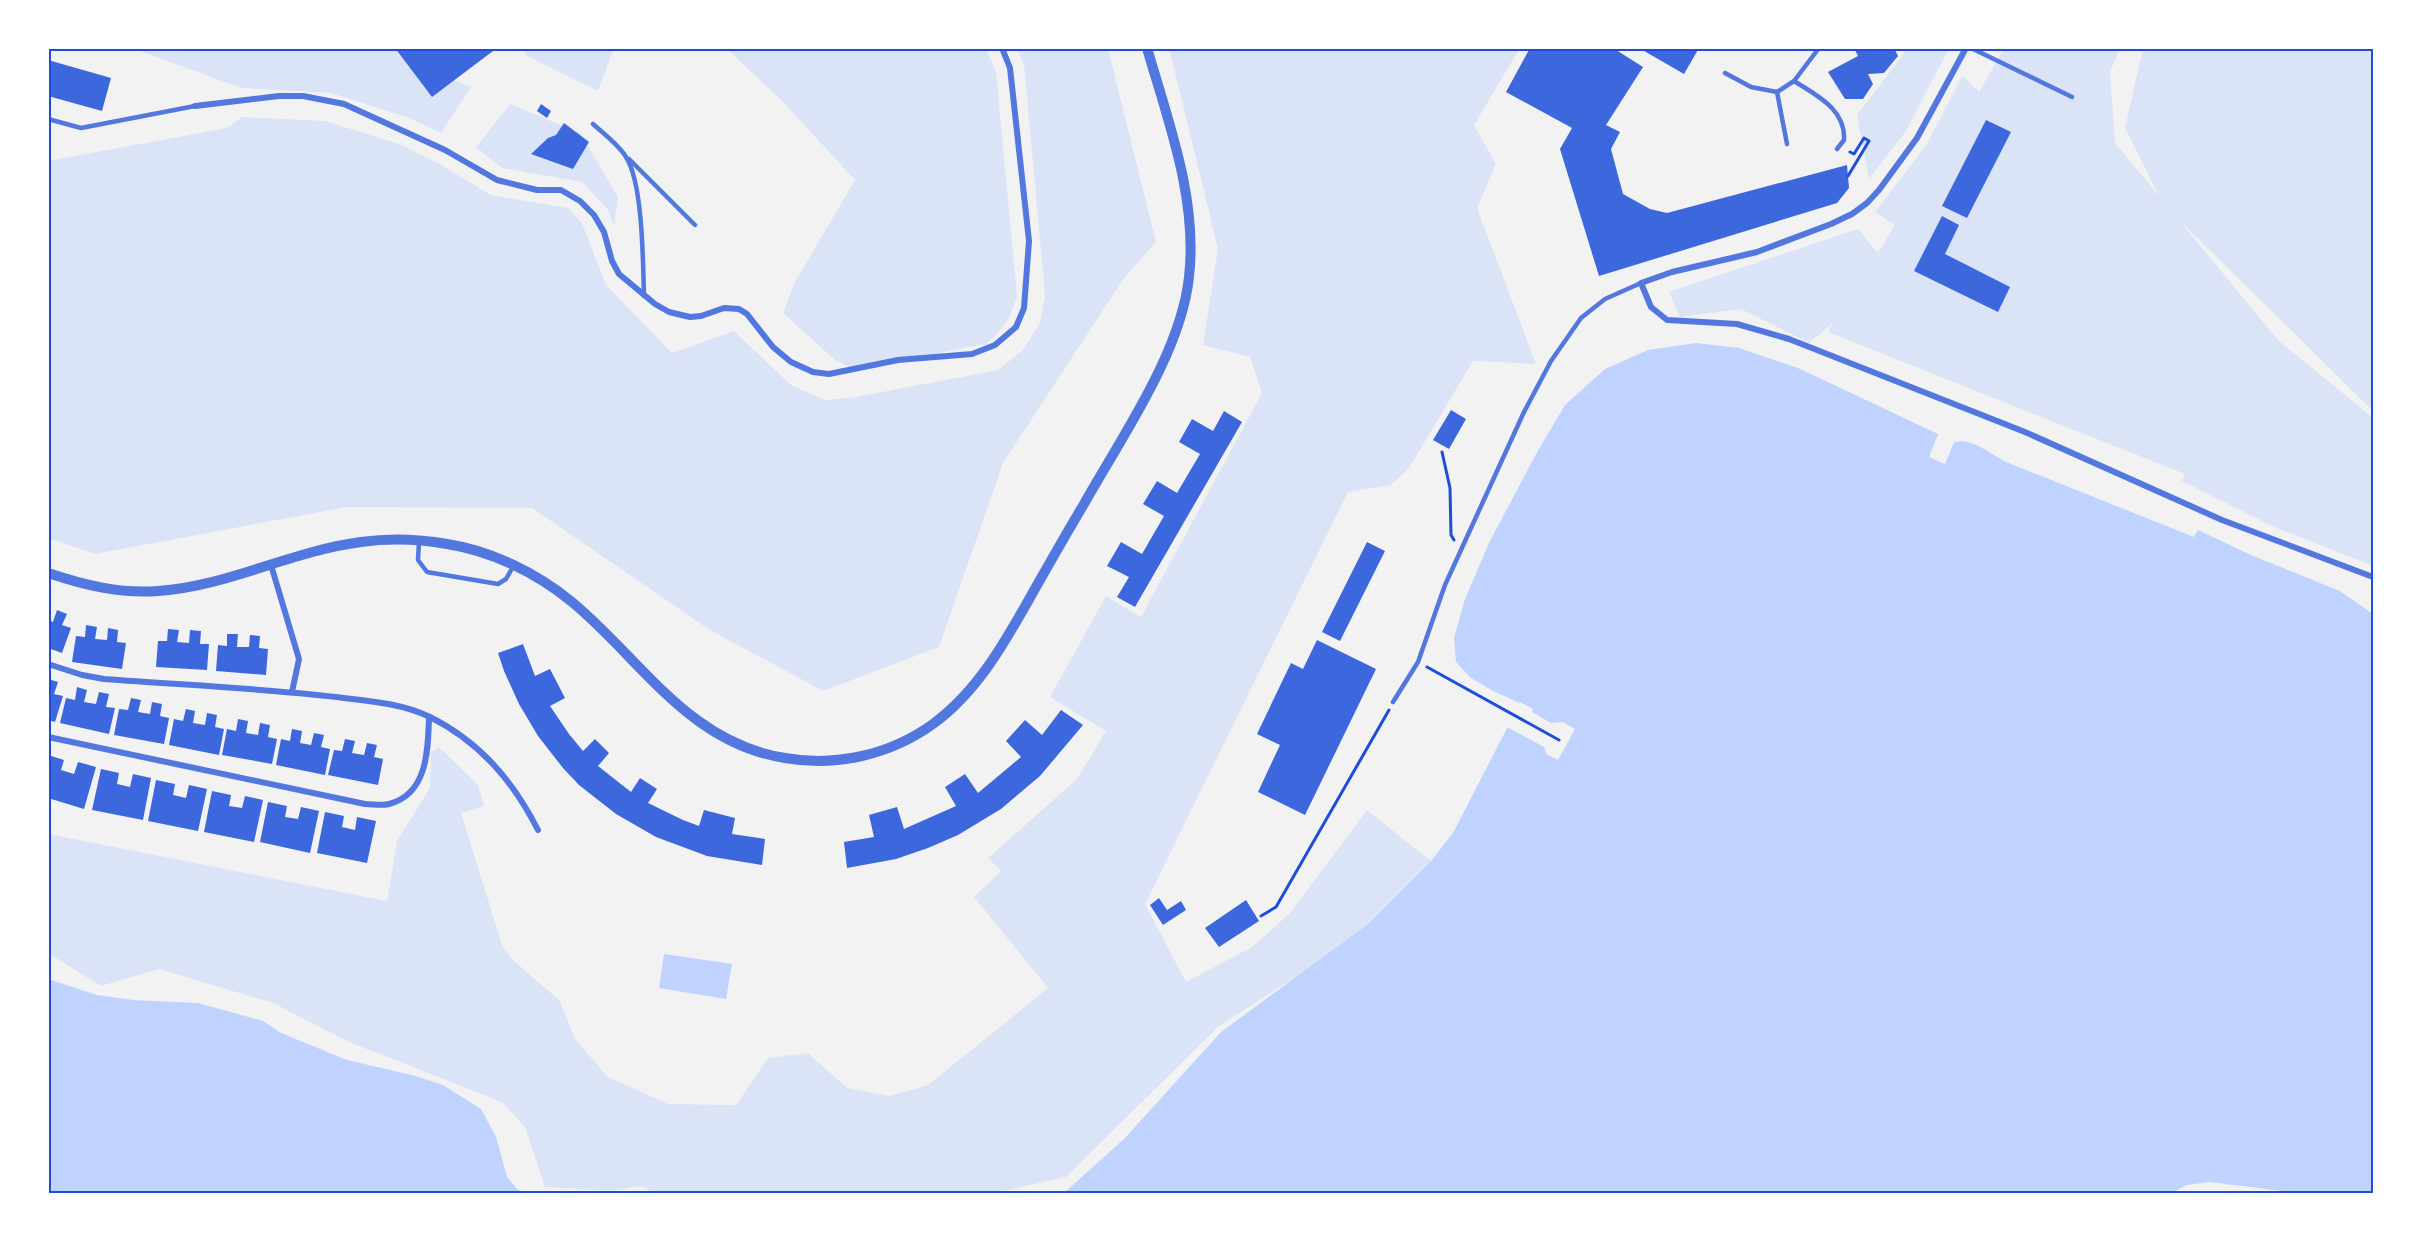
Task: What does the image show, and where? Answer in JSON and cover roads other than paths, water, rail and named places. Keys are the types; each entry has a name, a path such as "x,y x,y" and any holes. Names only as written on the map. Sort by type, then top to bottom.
{"street":[{"path":"195,106 279,96 303,96 344,104 444,150 497,180 537,190 561,190 580,201 594,215 604,232 617,270 644,296 669,312 685,316 701,316 724,308 739,309 747,314 785,357 805,369 821,373 839,373 905,359 972,354 1001,341 1016,327 1022,314 1029,250 1010,68 1002,48"},
{"path":"48,573 114,590 158,591 201,585 358,542 419,541 470,549 514,565 570,600 657,687 696,721 729,741 762,754 826,762 859,757 896,746 915,736 949,712 978,681 1011,631 1148,391 1169,348 1184,306 1191,264 1188,210 1175,147 1147,48"},
{"path":"1968,48 1917,138 1867,203 1852,214 1831,224 1756,252 1672,272 1641,283 1652,307 1667,320 1737,324 1789,339 2025,432 2222,520 2373,577"},
{"path":"271,565 299,659 292,692"},
{"path":"48,664 82,675 104,679 292,692 410,708 457,732 483,752 505,775 538,830"},
{"path":"48,737 365,804 388,805 404,797 417,785 424,770 429,717"}],"lane":[{"path":"1725,73 1751,87 1777,92 1794,81 1819,48"},
{"path":"1968,48 2072,97"},
{"path":"1794,81 1831,106 1839,117 1844,135 1843,142 1837,149"},
{"path":"1777,92 1787,144"},
{"path":"48,119 81,128 195,106"},
{"path":"593,124 695,225"},
{"path":"627,158 638,200 644,296"},
{"path":"1393,702 1418,662 1445,585 1524,412 1551,361 1581,318 1605,299 1641,283"},
{"path":"419,541 418,560 427,572 498,584 506,579 514,565"}],"water":[{"path":"1696,343 1739,348 1798,368 1955,442 1975,444 2006,462 2194,537 2198,530 2251,555 2340,591 2373,614 2373,1193 2297,1193 2210,1182 2187,1185 2171,1193 1064,1193 1125,1138 1221,1032 1367,925 1431,861 1453,833 1520,703 1471,678 1456,662 1454,638 1465,599 1489,543 1565,405 1605,369 1648,350"},
{"path":"664,954 732,964 726,999 659,988"},
{"path":"48,979 97,995 133,1000 198,1003 263,1021 281,1033 347,1060 412,1075 443,1085 481,1109 496,1137 507,1177 517,1189 527,1193 48,1193"}]}
